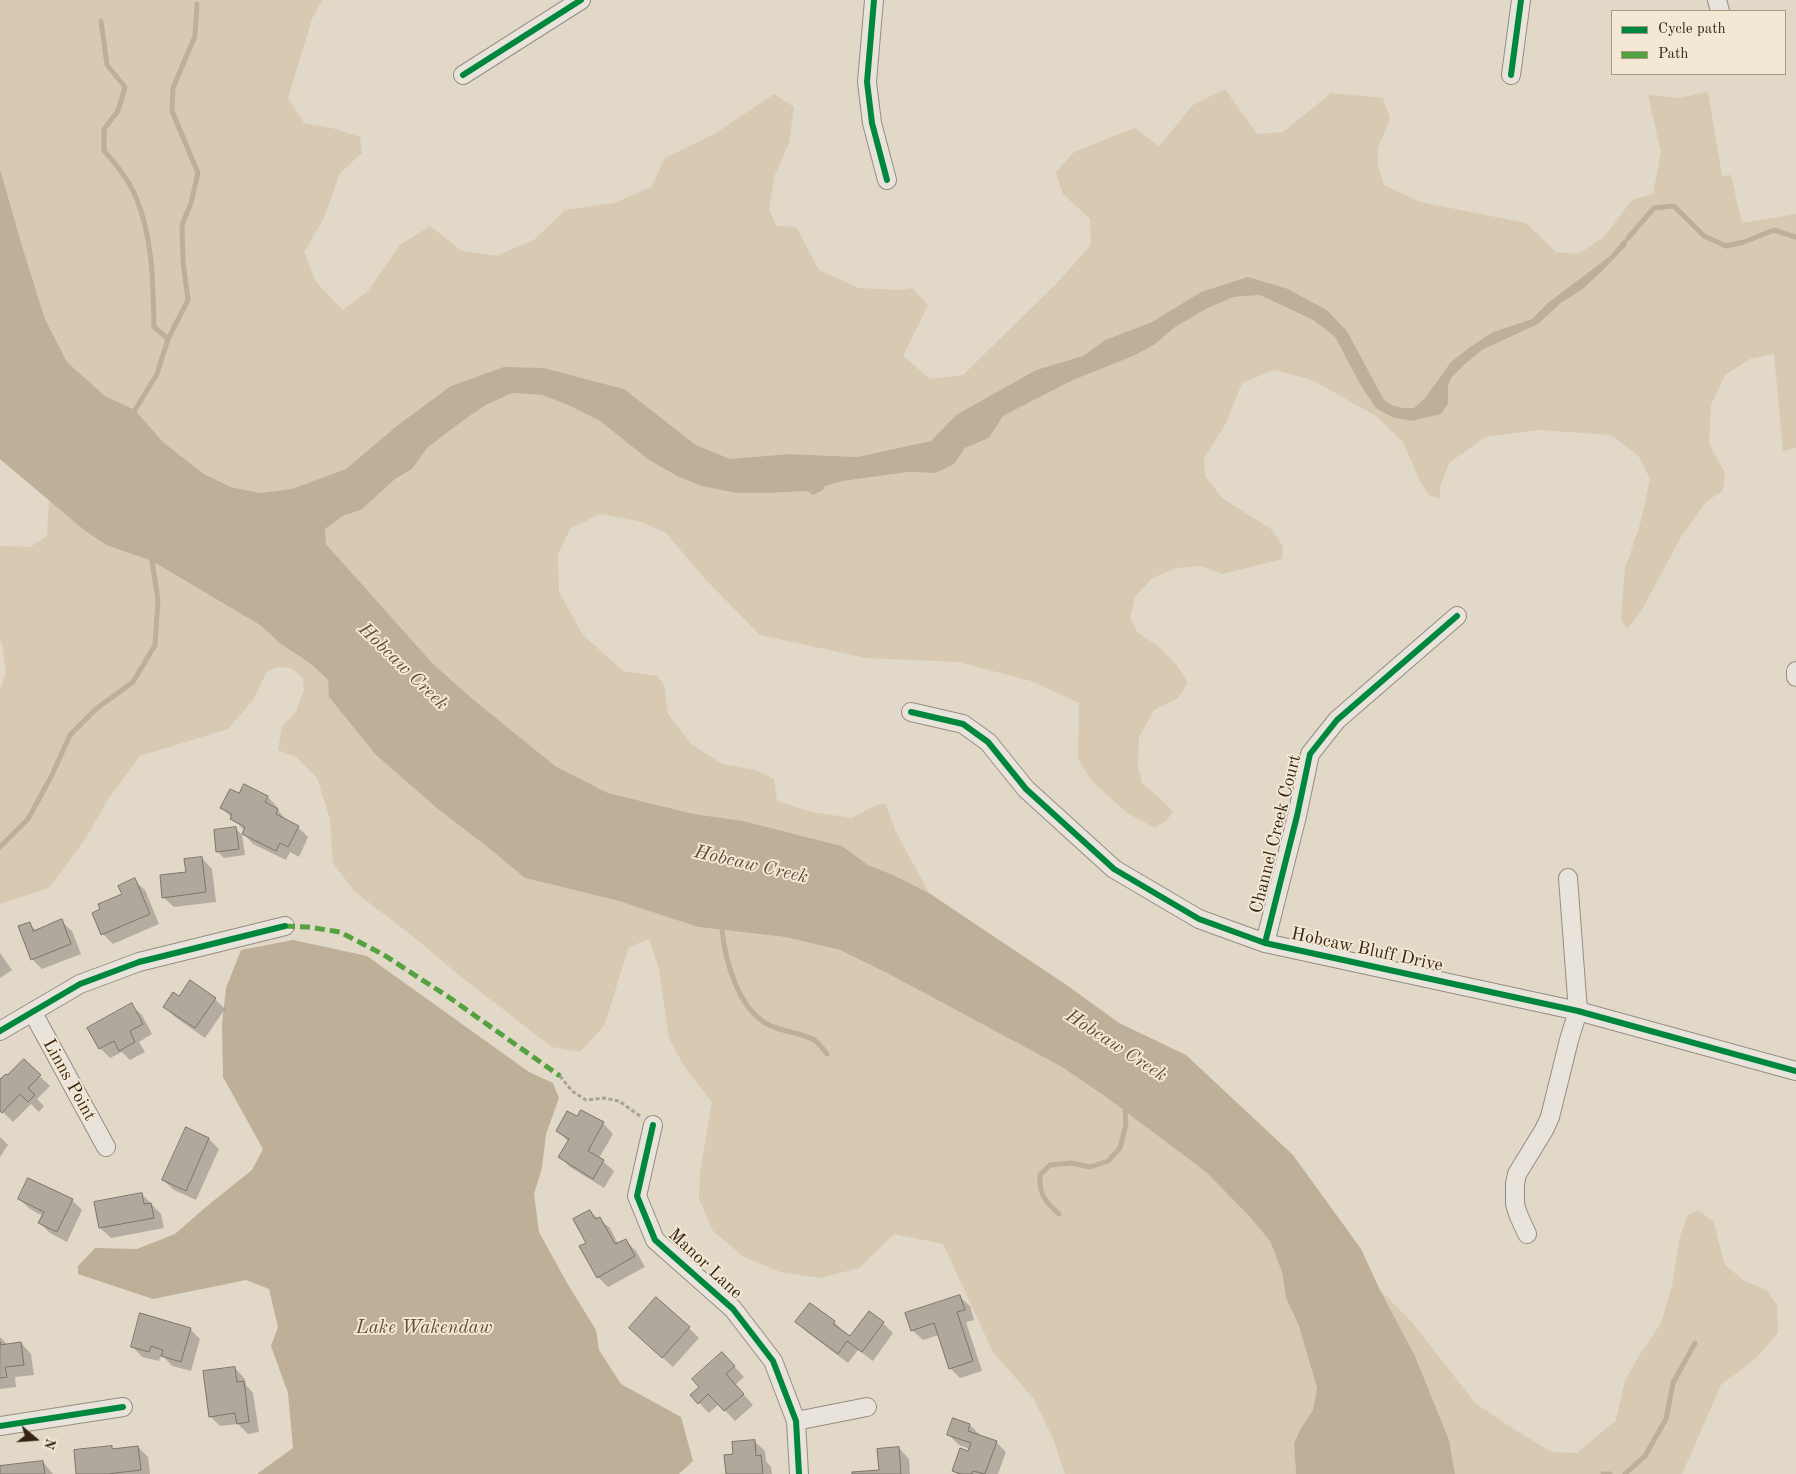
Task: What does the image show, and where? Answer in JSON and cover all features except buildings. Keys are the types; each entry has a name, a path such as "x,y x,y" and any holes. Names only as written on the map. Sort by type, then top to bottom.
{"street":[{"path":"464,75 581,0"},
{"path":"874,0 867,82 872,123 888,180"},
{"path":"1511,76 1521,0"},
{"name":"Channel Creek Court","path":"1264,943 1297,816 1310,754 1337,720 1457,616"},
{"path":"1796,671 1796,677"},
{"name":"Hobcaw Bluff Drive","path":"911,712 963,724 988,742 1026,789 1114,869 1199,919 1264,943 1578,1011 1796,1071"},
{"path":"1526,1234 1515,1204 1515,1184 1518,1174 1550,1117 1578,1011 1568,878"},
{"path":"0,1031 80,984 139,962 285,926"},
{"name":"Linns Point","path":"33,1013 106,1147"},
{"name":"Manor Lane","path":"653,1125 637,1196 655,1240 733,1309 773,1361 796,1421 799,1474"},
{"path":"796,1421 867,1406"},
{"path":"0,1426 123,1407"}],"path":[{"path":"560,1076 572,1091 586,1100 604,1098 618,1102 653,1125"}],"shaded area":[{"path":"0,0 322,0 312,19 288,98 304,123 332,128 360,137 362,153 340,173 324,218 304,252 316,282 343,310 368,291 400,245 430,226 462,251 497,256 535,239 565,210 614,203 651,187 665,158 716,133 774,94 794,107 789,143 774,177 769,209 776,226 796,227 819,270 859,288 898,290 912,288 928,305 903,356 930,379 963,375 1057,283 1091,245 1090,219 1063,194 1056,172 1074,152 1135,128 1159,146 1193,105 1225,89 1257,134 1283,132 1331,93 1383,98 1390,118 1378,148 1378,167 1384,185 1420,202 1526,223 1556,252 1578,254 1604,237 1632,200 1653,194 1661,152 1648,95 1679,98 1708,92 1722,176 1731,175 1742,223 1796,214 1796,448 1783,451 1774,354 1750,359 1725,375 1711,405 1709,444 1725,473 1723,490 1705,503 1681,537 1640,613 1627,629 1621,619 1625,569 1641,521 1650,479 1638,455 1611,435 1539,430 1485,437 1449,463 1440,487 1440,498 1430,496 1420,481 1403,442 1376,416 1312,380 1274,370 1242,383 1226,423 1204,458 1205,476 1222,498 1271,529 1283,546 1282,559 1223,574 1201,566 1176,568 1152,578 1135,597 1130,618 1138,633 1158,646 1176,664 1188,683 1178,698 1154,710 1139,737 1138,767 1142,784 1159,797 1173,812 1167,820 1155,828 1127,813 1092,781 1078,759 1079,703 1031,681 958,662 866,658 760,635 707,581 666,533 639,521 600,514 570,529 558,554 559,592 583,635 623,671 657,676 664,685 668,714 691,744 722,764 756,770 774,779 777,801 812,812 852,818 872,807 885,803 896,832 929,893 868,865 842,846 743,821 694,814 608,793 555,766 431,663 326,544 325,529 344,514 361,510 395,479 412,469 427,448 465,419 486,405 512,393 542,395 568,405 600,421 649,460 737,493 807,491 843,481 909,472 936,473 954,464 965,448 989,438 1003,416 1073,380 1131,357 1154,345 1174,327 1206,309 1233,297 1260,295 1313,320 1335,337 1360,384 1410,421 1441,414 1448,404 1448,386 1451,378 1464,365 1482,350 1538,324 1561,303 1583,289 1628,239 1622,241 1610,256 1549,302 1532,319 1493,332 1451,362 1425,398 1414,408 1402,408 1384,400 1347,331 1327,310 1288,289 1201,292 1152,322 1105,340 1083,356 1036,370 956,415 931,441 857,457 790,454 730,459 696,445 624,389 544,368 398,425 346,469 292,489 260,493 231,487 204,474 164,443 135,410 105,396 67,362 45,319 0,169"},
{"path":"49,500 84,530 106,545 152,561 260,625 281,644 311,664 328,680 329,697 375,754 525,878 619,901 698,927 785,937 840,950 889,974 1062,1067 1106,1097 1206,1172 1249,1216 1270,1241 1282,1272 1286,1298 1299,1326 1317,1388 1313,1410 1294,1443 1296,1474 1065,1474 1054,1441 1034,1399 993,1352 943,1244 894,1234 859,1268 820,1278 780,1272 744,1257 713,1231 699,1199 700,1173 712,1102 684,1066 669,1038 659,969 649,939 629,947 604,1026 580,1052 552,1047 355,892 333,863 330,819 317,778 296,757 278,750 282,726 296,712 304,690 303,678 291,668 276,667 266,673 253,700 228,729 140,756 109,798 85,839 49,888 0,904 0,689 6,672 0,641 0,546 30,547 47,536"},
{"path":"1698,1210 1713,1221 1725,1265 1743,1280 1766,1290 1777,1305 1778,1333 1755,1359 1721,1385 1682,1474 1455,1474 1449,1440 1415,1356 1380,1290 1412,1322 1475,1403 1552,1452 1577,1453 1616,1420 1625,1381 1661,1323 1672,1286 1680,1236 1688,1215"}],"water":[{"name":"Hobcaw Creek","path":"0,169 45,319 67,362 105,396 135,410 164,443 204,474 231,487 260,493 292,489 346,469 398,425 451,386 504,367 544,368 624,389 696,445 730,459 789,454 857,457 931,441 956,415 1036,370 1083,356 1105,340 1152,322 1201,292 1248,277 1288,289 1327,310 1347,331 1384,400 1402,408 1414,408 1425,398 1451,362 1493,332 1532,319 1549,302 1610,256 1622,241 1628,238 1626,246 1603,270 1583,289 1561,303 1538,324 1482,350 1464,365 1451,378 1448,386 1448,404 1441,414 1411,421 1392,417 1376,408 1360,384 1335,337 1313,320 1260,295 1233,297 1206,309 1175,327 1154,345 1131,357 1073,380 1003,416 989,438 965,448 954,464 936,473 909,472 843,481 825,486 823,490 813,495 807,491 737,493 702,486 679,477 649,460 600,421 568,405 542,395 512,393 486,405 465,419 427,448 412,469 395,479 361,510 344,515 325,529 326,544 432,663 469,696 555,766 608,793 694,814 743,821 842,846 868,865 929,893 1068,986 1119,1023 1186,1055 1293,1155 1361,1249 1380,1290 1415,1356 1449,1440 1455,1474 1296,1474 1294,1443 1313,1410 1317,1388 1299,1326 1286,1298 1282,1272 1270,1241 1249,1216 1206,1172 1106,1097 1062,1067 889,974 840,950 785,937 698,927 619,901 525,878 438,809 375,754 329,697 328,680 311,664 281,644 260,625 152,561 106,545 84,530 0,459"},
{"name":"Lake Wakendaw","path":"293,940 367,956 529,1072 553,1083 559,1098 546,1134 542,1168 534,1194 539,1232 596,1330 599,1350 621,1384 681,1417 693,1461 679,1474 257,1474 293,1448 288,1393 271,1346 278,1327 269,1289 246,1280 153,1299 78,1274 78,1266 95,1248 137,1249 175,1234 252,1170 263,1149 223,1077 222,1024 226,988 241,950"}],"waterway":[{"path":"135,410 157,374 168,339 188,300 183,261 182,225 191,203 198,173 172,111 173,88 195,36 197,4"},
{"path":"101,21 107,65 125,87 118,111 104,129 104,151 129,183 141,211 151,260 154,327 168,339"},
{"path":"1628,238 1654,208 1674,206 1704,236 1726,246 1744,242 1774,230 1796,237"},
{"path":"0,847 28,819 52,775 70,735 96,709 133,682 155,645 158,600 152,561"},
{"path":"722,930 730,969 748,1007 767,1024 814,1040 827,1054"},
{"path":"1059,1214 1042,1193 1040,1175 1050,1165 1071,1163 1090,1167 1108,1161 1120,1148 1126,1124 1125,1111"},
{"path":"1625,1474 1645,1456 1666,1419 1673,1383 1695,1343"},
{"path":"1603,1474 1610,1474"}],"marked path":[{"path":"285,926 308,927 340,932 384,955 450,998 560,1076"}],"cycle path":[{"path":"463,75 581,0"},
{"path":"874,0 867,82 872,123 887,180"},
{"path":"1511,75 1521,0"},
{"path":"1265,943 1297,816 1310,754 1337,720 1457,616"},
{"path":"911,712 963,724 988,742 1026,789 1114,869 1199,919 1265,943 1578,1011 1796,1071"},
{"path":"0,1031 80,984 139,962 285,926"},
{"path":"653,1125 637,1196 655,1240 733,1309 773,1361 796,1421 799,1474"},
{"path":"0,1426 123,1407"}]}
